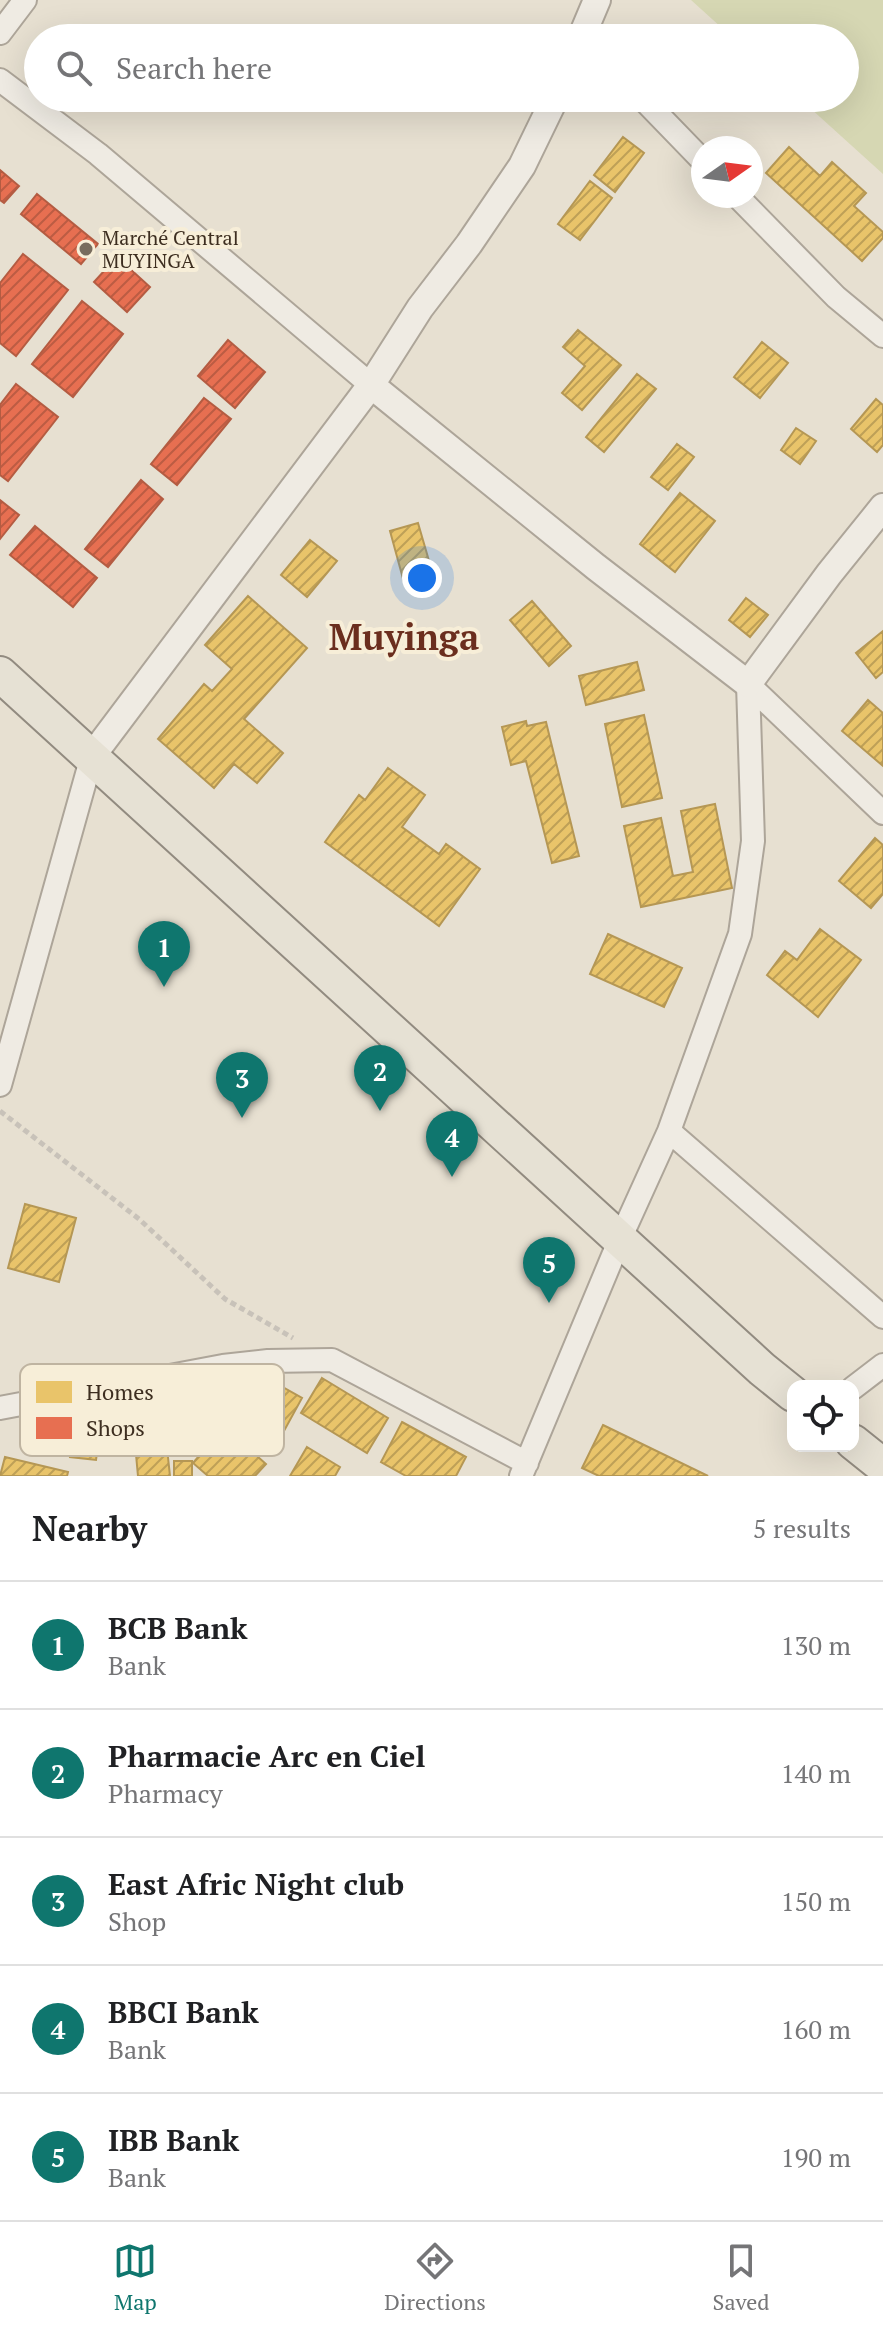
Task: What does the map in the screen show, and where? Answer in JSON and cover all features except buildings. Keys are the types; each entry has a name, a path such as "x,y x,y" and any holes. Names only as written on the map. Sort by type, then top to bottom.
{"main road":[{"path":"0,674 277,930 787,1389"},
{"path":"859,1447 883,1466"}],"street":[{"path":"0,33 25,0"},
{"path":"587,24 597,0"},
{"path":"0,80 24,98"},
{"path":"42,112 98,154 371,385 596,567 748,684 883,813"},
{"path":"0,1085 6,1040 92,756 371,385 420,308 469,244 522,166 548,112"},
{"path":"656,112 691,149"},
{"path":"749,208 836,297 883,336"},
{"path":"241,1364 332,1360 524,1469 620,1239 669,1131 740,934 753,841 748,684 883,507"},
{"path":"669,1131 883,1317"},
{"path":"859,1383 883,1365"},
{"path":"0,1408 20,1404"}],"path":[{"path":"0,1111 139,1219 225,1299 332,1360"}],"green space":[{"path":"691,0 883,0 883,174 814,112 859,112 859,24 718,24"}],"place":[{"name":"Marché Central MUYINGA","path":"86,249"},
{"name":"BCB Bank","path":"164,987"},
{"name":"Pharmacie Arc en Ciel","path":"380,1111"},
{"name":"East Afric Night club","path":"242,1118"},
{"name":"BBCI Bank","path":"452,1177"},
{"name":"IBB Bank","path":"549,1303"}],"district":[{"name":"Muyinga","path":"404,637"}]}
